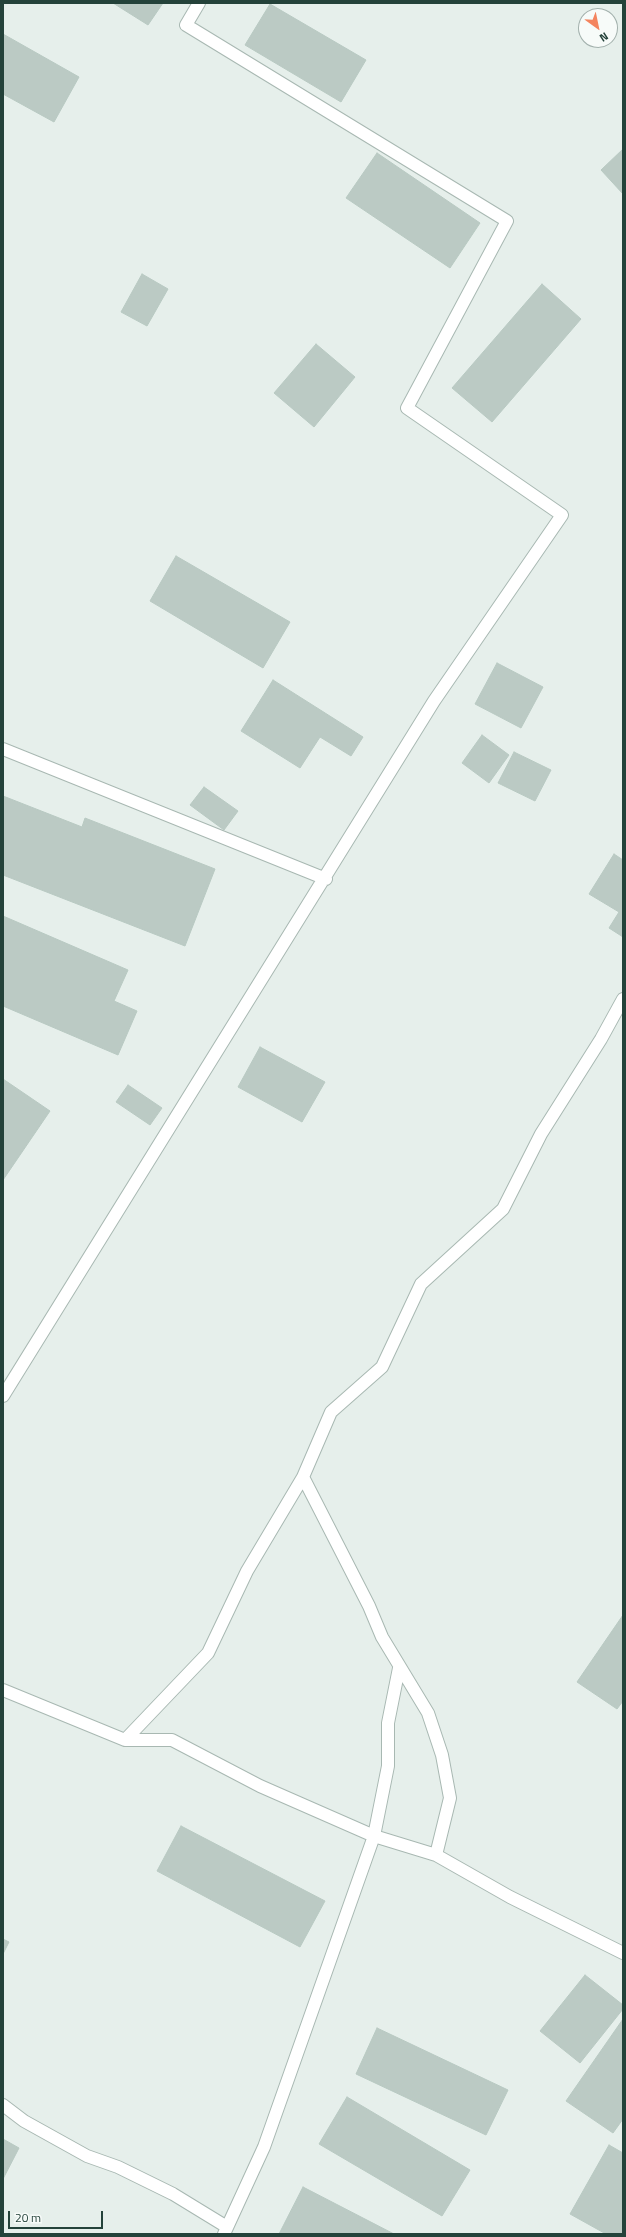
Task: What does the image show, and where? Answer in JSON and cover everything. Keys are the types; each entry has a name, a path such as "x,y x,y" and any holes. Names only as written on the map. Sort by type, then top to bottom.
{"street":[{"path":"3,1396 326,879 434,701 562,515 407,408 507,221 186,25 199,3"},
{"path":"3,749 326,879"},
{"path":"125,1740 208,1653 248,1571 303,1477 331,1412 382,1367 421,1284 503,1209 541,1134 601,1039 623,999"},
{"path":"303,1477 399,1668 428,1713 442,1755 450,1798 436,1855"},
{"path":"3,2105 24,2121 87,2156 118,2167 172,2194 226,2230 264,2147 374,1836 388,1766 388,1723 399,1668"},
{"path":"3,1690 125,1740 172,1740 260,1786 374,1836 436,1855 510,1898 623,1953"}],"building":[{"path":"113,3 163,3 148,25"},
{"path":"270,4 366,60 341,102 245,45"},
{"path":"3,34 79,77 54,122 3,94"},
{"path":"623,149 623,194 601,170"},
{"path":"377,153 480,223 450,268 346,198"},
{"path":"142,274 168,289 147,326 121,312"},
{"path":"542,284 581,319 492,422 452,388"},
{"path":"316,344 355,377 314,427 274,393"},
{"path":"176,556 290,622 263,668 150,601"},
{"path":"497,663 543,687 521,728 475,704"},
{"path":"273,680 363,737 351,756 320,737 300,768 241,731"},
{"path":"482,735 509,755 489,783 462,763"},
{"path":"514,752 551,770 535,801 498,783"},
{"path":"204,787 238,811 224,830 190,805"},
{"path":"3,796 82,827 85,818 215,869 185,946 3,875"},
{"path":"614,854 623,860 623,937 609,928 619,912 589,894"},
{"path":"3,916 128,970 114,1001 137,1011 118,1055 3,1006"},
{"path":"260,1047 325,1082 302,1122 238,1087"},
{"path":"3,1079 50,1111 3,1180"},
{"path":"128,1085 162,1108 150,1125 116,1102"},
{"path":"623,1615 623,1701 617,1709 577,1682"},
{"path":"181,1826 325,1901 300,1947 157,1871"},
{"path":"3,1939 9,1942 3,1954"},
{"path":"585,1975 623,2005 623,2009 580,2063 540,2031"},
{"path":"623,2019 623,2119 613,2133 566,2101"},
{"path":"377,2028 508,2090 486,2135 356,2074"},
{"path":"347,2097 470,2170 442,2216 319,2144"},
{"path":"3,2139 19,2148 3,2179"},
{"path":"609,2145 623,2153 623,2234 606,2234 570,2214"},
{"path":"303,2187 394,2234 279,2234"}]}
